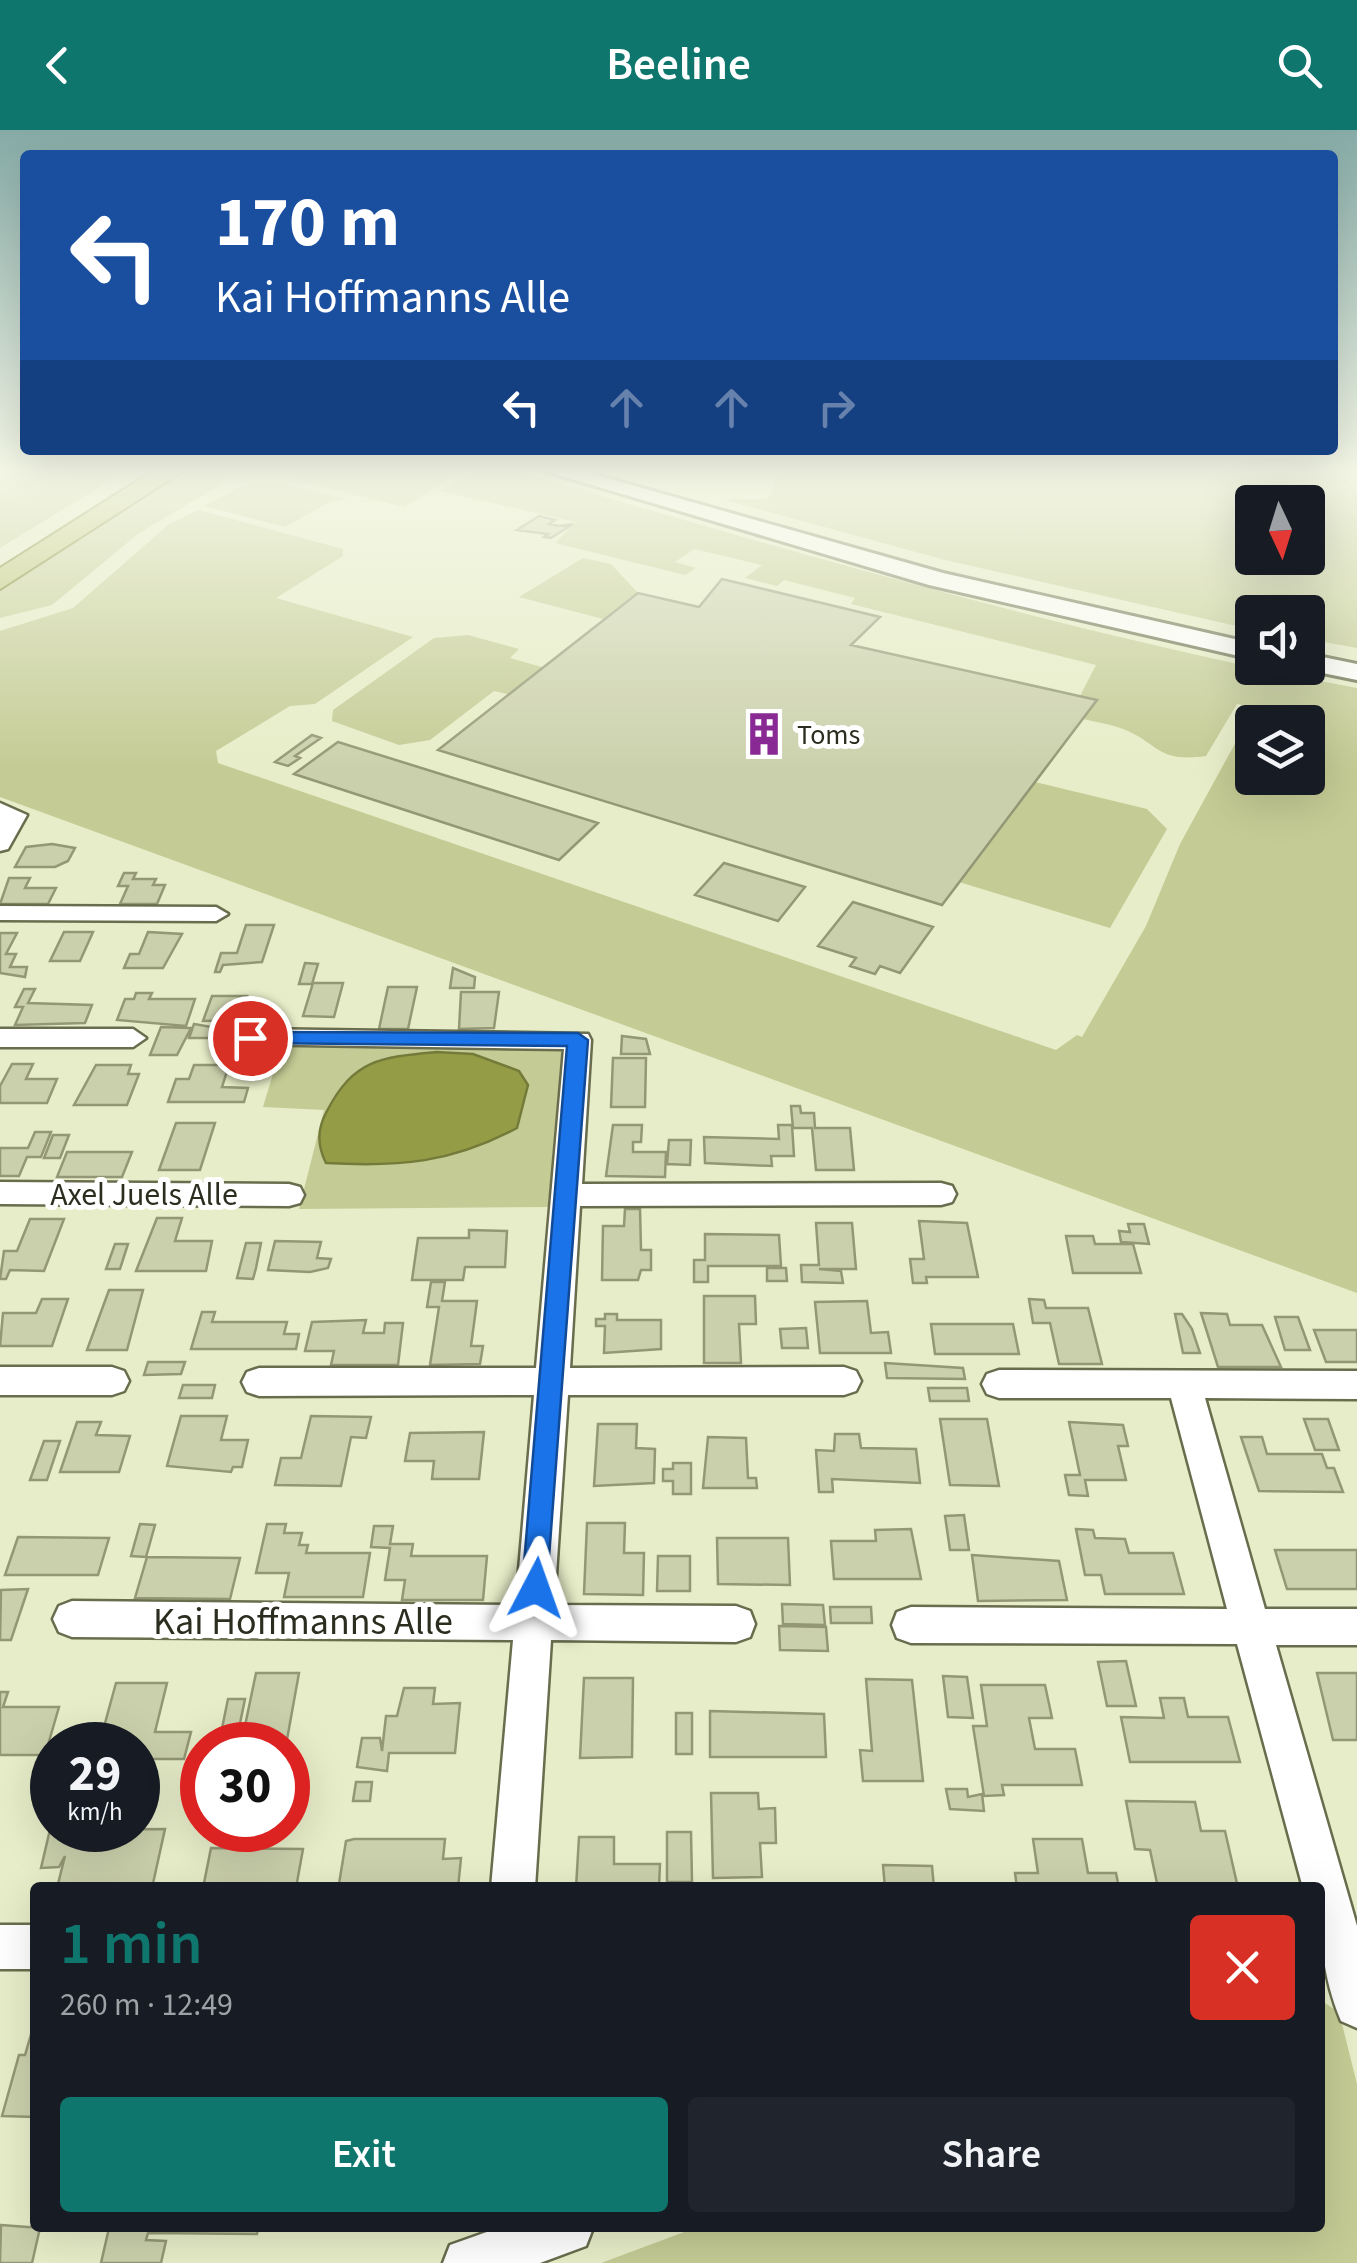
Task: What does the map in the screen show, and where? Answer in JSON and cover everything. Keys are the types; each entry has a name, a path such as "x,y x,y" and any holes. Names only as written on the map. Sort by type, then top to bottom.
{"main road":[{"path":"904,571 1235,647"},
{"path":"943,571 1235,636"},
{"path":"1325,655 1357,661"},
{"path":"1325,665 1357,672"}],"street":[{"path":"0,810 16,815 0,844"},
{"path":"0,913 216,914"},
{"path":"0,1038 133,1038"},
{"path":"250,1038 578,1040 512,1882"},
{"name":"Axel Juels Alle","path":"0,1193 289,1195"},
{"path":"566,1195 940,1194"},
{"path":"0,1381 112,1382"},
{"path":"259,1382 844,1381"},
{"path":"998,1384 1357,1386"},
{"path":"1184,1384 1322,1882"},
{"name":"Kai Hoffmanns Alle","path":"72,1619 736,1624"},
{"path":"911,1624 1357,1626"},
{"path":"1325,1894 1357,2006"},
{"path":"0,1947 30,1947"},
{"path":"479,2249 551,2232"}],"shaded area":[{"path":"24,571 94,571 52,605 0,618 0,585"},
{"path":"116,571 320,571 276,598 413,637 315,704 290,706 216,751 218,763 1056,1050 1077,1035 1082,1037 1146,926 1180,844 1235,744 1235,795 1325,795 1325,705 1237,704 1206,756 1177,757 1123,729 1083,719 1080,696 1096,665 851,604 855,598 784,580 777,586 745,578 755,571 864,571 1235,663 1235,685 1325,685 1325,682 1357,688 1357,1293 0,797 0,631 73,608"},
{"path":"562,571 617,571 638,593 603,619 519,597"},
{"path":"992,571 1235,571 1235,575 1325,575 1325,571 1357,571 1357,648 1325,642 1325,595 1235,595 1235,625"},
{"path":"468,635 519,649 510,658 545,668 511,695 494,691 430,740 399,745 332,721 333,710 434,638"},
{"path":"1035,782 1147,809 1167,829 1110,928 959,882"},
{"path":"281,1047 562,1048 548,1207 299,1209 324,1110 263,1107"},
{"path":"436,1052 473,1054 519,1071 528,1085 517,1128 447,1156 402,1163 326,1163 320,1143 321,1124 348,1081 384,1059"},
{"path":"1325,2003 1339,2012 1357,2084 1357,2263 601,2263 684,2232 1325,2232"}],"building":[{"name":"Toms","path":"722,579 880,617 851,645 1097,700 942,905 438,750 638,593 699,607"},
{"path":"312,735 321,738 295,756 300,758 288,766 275,762"},
{"path":"338,742 598,823 559,860 294,774"},
{"path":"52,844 75,848 68,861 55,867 15,867 26,847"},
{"path":"724,863 805,887 778,921 695,895"},
{"path":"124,873 136,873 133,879 156,879 153,885 165,885 157,904 120,904 128,886 118,886"},
{"path":"9,878 30,878 25,888 56,888 48,904 0,904"},
{"path":"853,902 933,927 900,973 880,966 875,974 850,966 856,958 818,946"},
{"path":"246,925 274,925 262,962 223,965 220,972 215,972 221,953 237,953"},
{"path":"64,932 93,932 80,961 50,961"},
{"path":"148,932 182,934 163,968 124,968 130,954 139,954"},
{"path":"0,933 17,933 6,954 16,954 10,967 27,967 25,977 0,973"},
{"path":"305,963 318,964 312,984 299,984"},
{"path":"453,968 475,977 474,988 450,988"},
{"path":"313,983 343,983 334,1017 303,1016"},
{"path":"388,987 417,987 408,1029 379,1029"},
{"path":"24,989 35,989 28,1003 92,1005 85,1023 15,1025 23,1007 15,1007"},
{"path":"461,992 499,992 494,1028 459,1029"},
{"path":"136,993 152,993 149,999 195,999 186,1026 117,1020 125,999 134,999"},
{"path":"212,996 247,996 243,1007 255,1007 251,1020 203,1021"},
{"path":"194,1024 223,1029 220,1038 189,1038"},
{"path":"161,1027 191,1028 177,1055 150,1055"},
{"path":"622,1036 646,1039 650,1054 621,1054"},
{"path":"613,1058 646,1058 645,1107 611,1107"},
{"path":"12,1064 33,1064 26,1079 57,1079 47,1103 0,1103 0,1086"},
{"path":"96,1065 131,1065 128,1074 139,1074 127,1105 74,1105"},
{"path":"194,1065 229,1065 222,1087 248,1088 244,1102 168,1102 176,1079 189,1079"},
{"path":"791,1106 800,1106 801,1113 814,1113 815,1128 850,1128 854,1170 816,1170 812,1128 793,1128"},
{"path":"176,1123 215,1123 200,1170 159,1170"},
{"path":"613,1125 642,1125 641,1142 633,1142 633,1152 666,1152 665,1177 606,1176"},
{"path":"778,1125 792,1125 794,1156 771,1156 772,1166 705,1163 704,1137 779,1139"},
{"path":"35,1132 51,1132 41,1157 27,1157 19,1176 0,1176 0,1148 28,1148"},
{"path":"53,1135 69,1135 60,1158 44,1158"},
{"path":"669,1140 691,1140 690,1165 667,1164"},
{"path":"67,1152 132,1152 122,1177 57,1177"},
{"path":"625,1209 640,1209 641,1250 651,1250 651,1270 641,1270 638,1280 602,1280 603,1226 624,1226"},
{"path":"157,1218 182,1218 175,1241 212,1241 206,1271 136,1271"},
{"path":"30,1219 64,1219 44,1271 10,1270 6,1279 0,1279 4,1251 17,1251"},
{"path":"919,1221 967,1223 978,1277 926,1277 927,1283 913,1283 910,1259 924,1259"},
{"path":"816,1223 852,1223 856,1269 819,1269 841,1271 843,1283 802,1282 801,1265 819,1265"},
{"path":"1128,1224 1144,1224 1149,1244 1121,1242 1119,1231 1130,1232"},
{"path":"469,1230 507,1231 505,1267 465,1267 463,1280 412,1280 418,1238 469,1238"},
{"path":"705,1234 779,1235 781,1266 708,1266 708,1282 694,1282 694,1260 705,1260"},
{"path":"1066,1236 1093,1236 1095,1244 1133,1244 1141,1273 1073,1273"},
{"path":"275,1241 321,1242 317,1258 331,1259 328,1268 310,1272 268,1270"},
{"path":"246,1243 261,1243 253,1279 237,1278"},
{"path":"115,1244 128,1244 120,1269 106,1269"},
{"path":"767,1268 786,1268 787,1281 767,1281"},
{"path":"431,1282 445,1282 442,1301 477,1301 471,1346 483,1346 480,1364 430,1365 439,1307 427,1307"},
{"path":"109,1290 143,1290 127,1350 87,1350"},
{"path":"704,1296 755,1296 756,1324 739,1324 741,1363 704,1363"},
{"path":"42,1299 68,1299 52,1346 0,1346 3,1313 36,1313"},
{"path":"1029,1299 1044,1300 1046,1308 1088,1308 1102,1364 1059,1364 1050,1323 1033,1323"},
{"path":"867,1301 871,1333 888,1332 891,1353 820,1353 815,1302"},
{"path":"202,1312 215,1312 212,1322 287,1322 284,1334 299,1334 296,1349 191,1349"},
{"path":"1201,1313 1227,1314 1230,1325 1262,1325 1281,1367 1218,1367"},
{"path":"605,1314 617,1314 617,1320 661,1320 661,1349 604,1353 605,1326 596,1326 596,1319 605,1319"},
{"path":"1175,1314 1182,1314 1192,1329 1200,1353 1183,1353"},
{"path":"1275,1317 1298,1317 1310,1350 1285,1350"},
{"path":"366,1320 363,1333 384,1333 385,1323 403,1323 398,1365 331,1365 334,1351 305,1351 312,1322"},
{"path":"931,1324 1013,1324 1019,1354 935,1354"},
{"path":"806,1328 808,1348 782,1348 780,1329"},
{"path":"1314,1330 1357,1330 1357,1362 1326,1362"},
{"path":"148,1362 185,1362 181,1374 144,1375"},
{"path":"885,1363 963,1368 965,1379 887,1378"},
{"path":"183,1385 215,1385 212,1398 179,1398"},
{"path":"928,1388 967,1388 969,1401 930,1401"},
{"path":"181,1416 227,1416 221,1440 248,1440 242,1467 233,1467 231,1472 167,1466"},
{"path":"311,1416 371,1417 366,1438 351,1437 341,1486 275,1485 281,1458 301,1458"},
{"path":"940,1419 987,1419 999,1486 950,1485"},
{"path":"1304,1419 1328,1419 1339,1450 1315,1450"},
{"path":"77,1422 101,1422 96,1435 130,1436 119,1472 60,1472"},
{"path":"1069,1422 1123,1425 1128,1446 1118,1446 1126,1480 1085,1480 1088,1496 1069,1495 1065,1475 1080,1475"},
{"path":"598,1424 637,1424 636,1448 655,1449 654,1483 594,1486"},
{"path":"484,1432 479,1479 432,1479 434,1461 405,1461 410,1433"},
{"path":"835,1434 859,1434 861,1448 916,1449 920,1483 832,1479 833,1492 819,1492 816,1450 834,1451"},
{"path":"708,1437 746,1438 748,1478 756,1478 757,1488 703,1488"},
{"path":"1241,1437 1262,1437 1267,1454 1322,1454 1327,1468 1334,1468 1343,1492 1259,1491"},
{"path":"44,1441 60,1441 47,1480 30,1480"},
{"path":"673,1463 691,1463 691,1494 673,1494 673,1481 663,1481 663,1469 673,1469"},
{"path":"964,1515 969,1550 950,1550 945,1516"},
{"path":"587,1523 625,1523 624,1553 644,1553 643,1595 584,1594"},
{"path":"140,1524 155,1525 146,1557 131,1556"},
{"path":"267,1524 286,1524 284,1533 302,1533 299,1545 308,1545 306,1553 370,1553 363,1597 284,1597 289,1573 256,1573"},
{"path":"374,1526 393,1526 390,1544 413,1544 411,1556 487,1556 483,1600 402,1600 405,1580 385,1580 390,1548 371,1547"},
{"path":"911,1529 921,1579 834,1579 831,1541 876,1541 875,1530"},
{"path":"1076,1529 1093,1530 1095,1538 1125,1539 1129,1553 1173,1553 1184,1594 1105,1594 1101,1575 1085,1575"},
{"path":"18,1537 109,1538 98,1575 5,1575"},
{"path":"717,1538 788,1538 790,1585 718,1584"},
{"path":"1275,1550 1357,1550 1357,1589 1287,1589"},
{"path":"972,1555 1059,1561 1067,1600 978,1601"},
{"path":"658,1556 690,1556 690,1591 657,1591"},
{"path":"147,1557 240,1558 230,1599 135,1598"},
{"path":"28,1589 11,1640 0,1640 1,1590"},
{"path":"782,1604 823,1605 825,1625 783,1624"},
{"path":"830,1607 871,1607 872,1623 831,1623"},
{"path":"779,1626 826,1627 828,1651 780,1650"},
{"path":"1126,1661 1136,1706 1107,1706 1098,1662"},
{"path":"256,1673 299,1673 290,1722 246,1722"},
{"path":"1317,1673 1357,1673 1357,1740 1333,1740"},
{"path":"943,1676 967,1677 973,1718 948,1717"},
{"path":"584,1678 633,1678 632,1757 580,1758"},
{"path":"866,1679 912,1680 923,1781 863,1781 860,1750 872,1751"},
{"path":"116,1683 167,1683 157,1722 105,1722"},
{"path":"981,1685 1045,1685 1052,1718 1029,1718 1035,1749 1075,1749 1082,1785 1002,1785 1004,1795 984,1796 973,1726 987,1726"},
{"path":"404,1688 435,1688 433,1704 460,1703 455,1753 389,1753 387,1771 357,1767 362,1738 380,1738 382,1751 386,1716 397,1716"},
{"path":"0,1692 8,1692 3,1707 59,1707 55,1722 30,1722 30,1755 0,1755"},
{"path":"1160,1698 1184,1698 1188,1717 1228,1717 1240,1762 1130,1762 1121,1717 1164,1718"},
{"path":"228,1699 245,1699 240,1722 223,1722"},
{"path":"710,1711 824,1714 826,1757 710,1757"},
{"path":"676,1713 692,1713 692,1754 676,1754"},
{"path":"160,1732 180,1732 180,1759 160,1759"},
{"path":"356,1782 372,1782 370,1801 353,1801"},
{"path":"946,1789 967,1789 968,1797 982,1794 984,1811 950,1809"},
{"path":"711,1793 758,1793 759,1809 775,1808 776,1843 760,1843 762,1877 713,1878"},
{"path":"1126,1801 1195,1802 1201,1831 1225,1831 1237,1882 1157,1882 1150,1850 1135,1849"},
{"path":"667,1832 691,1832 692,1882 667,1882"},
{"path":"579,1837 614,1837 614,1864 660,1864 659,1882 576,1882"},
{"path":"445,1839 443,1859 461,1858 459,1882 339,1882 346,1841"},
{"path":"1033,1839 1082,1839 1088,1873 1116,1873 1118,1882 1016,1882 1015,1873 1038,1873"},
{"path":"45,1852 160,1852 153,1882 58,1882 65,1856 59,1867 41,1868"},
{"path":"210,1852 302,1852 297,1882 204,1882"},
{"path":"883,1865 932,1866 933,1882 884,1882"},
{"path":"30,2038 30,2117 2,2116 19,2055 25,2055"},
{"path":"1,2225 30,2227 30,2232 39,2232 32,2263 0,2263"},
{"path":"108,2232 257,2232 148,2233 146,2240 166,2241 161,2263 101,2263"}],"place":[{"name":"Toms","path":"764,734"}],"route":[{"path":"250,1038 578,1040 536,1588"}]}
